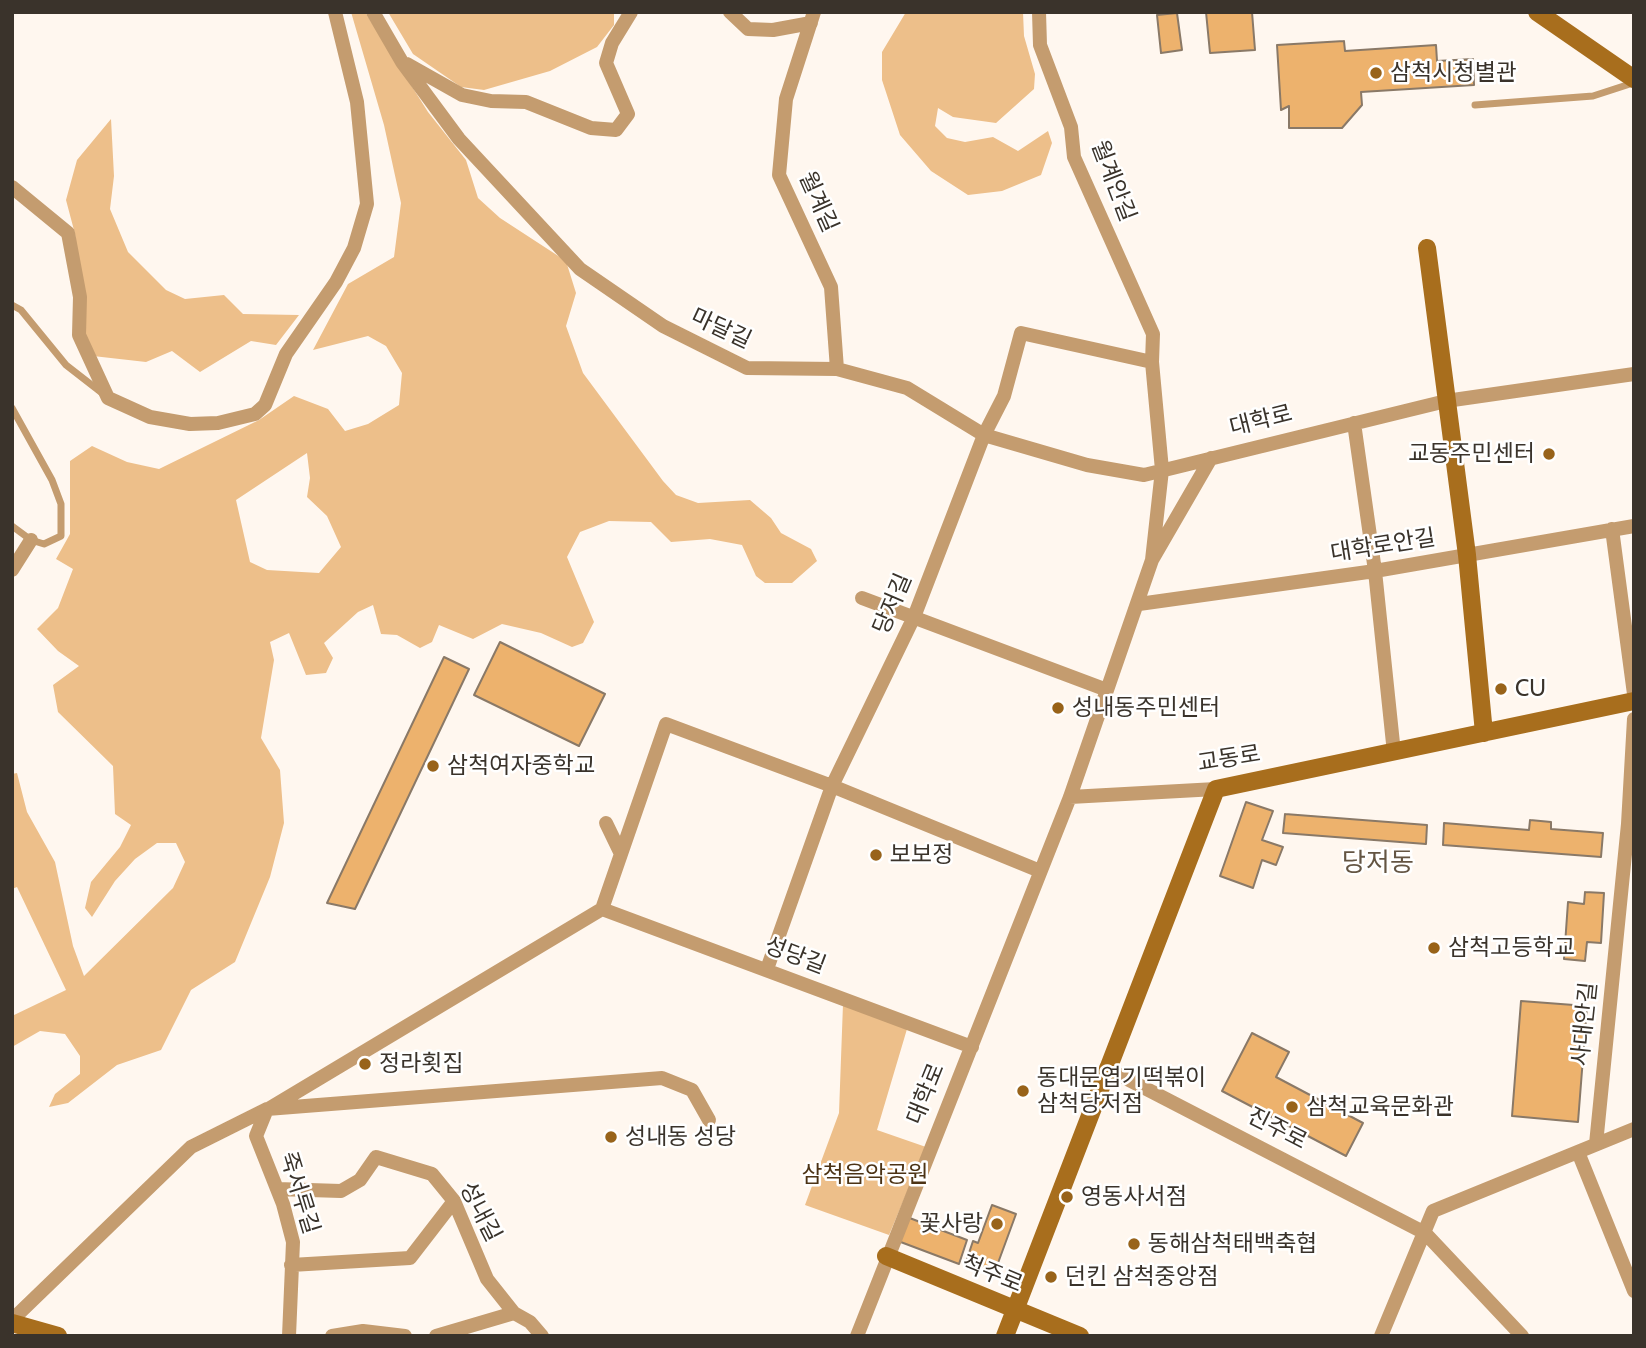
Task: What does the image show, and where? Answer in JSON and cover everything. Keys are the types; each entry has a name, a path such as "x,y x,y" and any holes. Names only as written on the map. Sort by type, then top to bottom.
{"street":[{"path":"12,187 68,233 80,297 79,335 108,398 150,417 190,424 218,423 255,414 265,405 286,354 336,282 354,248 367,204 357,102 335,12"},
{"name":"마달길","path":"373,12 402,62 459,139 580,269 663,326 747,368 837,369 907,388 984,435 1087,465 1144,475 1211,458"},
{"path":"402,62 462,94 491,101 526,102 592,128 616,130 628,114 606,63 612,43 631,12"},
{"path":"730,12 748,29 773,30 813,18"},
{"name":"월계안길","path":"1039,12 1040,44 1069,118 1074,157 1153,334 1152,362 1163,470"},
{"path":"1537,12 1634,81"},
{"name":"월계길","path":"813,18 786,99 779,175 831,287 837,369"},
{"path":"1427,248 1467,555 1484,733"},
{"path":"984,435 1004,396 1021,333 1152,362"},
{"name":"대학로","path":"1153,560 1211,458 1446,401 1634,373"},
{"path":"1354,423 1375,571 1394,753"},
{"name":"당저길","path":"767,969 831,786 914,617 984,435"},
{"name":"대학로","path":"856,1336 1070,797 1139,604 1153,560 1163,470"},
{"name":"대학로안길","path":"1139,604 1375,571 1634,526"},
{"path":"1612,530 1634,694"},
{"path":"12,570 31,541"},
{"path":"862,598 1107,690"},
{"name":"교동로","path":"1070,797 1216,789 1634,701"},
{"path":"1631,824 1634,719"},
{"path":"58,1336 12,1321 191,1147 267,1109 602,909 666,724 831,786 1040,871"},
{"path":"1004,1336 1216,789"},
{"path":"606,823 621,854"},
{"name":"사대안길","path":"1596,1144 1631,824"},
{"name":"성당길","path":"602,909 972,1047"},
{"name":"진주로","path":"1106,1068 1425,1233"},
{"path":"267,1109 662,1078 692,1090 709,1120"},
{"name":"죽서루길","path":"267,1109 256,1136 277,1189 293,1242 289,1336"},
{"path":"1381,1336 1433,1211 1634,1129"},
{"path":"1578,1152 1634,1291"},
{"name":"성내길","path":"277,1189 341,1191 360,1180 376,1157 432,1174 454,1200 487,1279 514,1313 530,1322 542,1336"},
{"path":"291,1265 410,1258 454,1200"},
{"path":"1425,1233 1522,1336"},
{"name":"척주로","path":"887,1256 1080,1336"},
{"path":"436,1336 514,1313"},
{"path":"332,1336 363,1331 405,1336"}],"lane":[{"path":"1475,105 1593,96 1634,81"},
{"path":"12,305 21,310 66,365 108,398"},
{"path":"12,408 52,480 61,504 61,536 44,544 31,541 12,526"}],"green space":[{"path":"351,12 365,12 428,112 466,160 478,198 500,218 566,261 576,293 566,326 583,373 663,481 676,495 698,503 750,500 771,518 781,533 811,549 817,561 792,583 765,583 756,576 742,545 710,539 671,542 651,522 609,521 580,532 567,557 594,622 583,643 572,647 541,633 502,624 473,639 439,625 432,642 420,648 397,635 381,634 373,605 358,612 324,643 333,658 326,673 306,675 289,633 270,642 274,660 261,738 280,770 284,823 270,877 235,962 191,990 161,1050 117,1065 68,1103 49,1107 55,1094 80,1074 80,1056 65,1034 40,1031 12,1047 12,1016 66,990 17,887 12,889 12,774 17,773 27,812 55,862 73,946 84,976 173,888 185,862 176,843 157,843 135,859 115,881 92,917 85,908 91,882 120,847 131,825 115,814 113,766 58,712 53,685 79,666 58,651 37,629 58,608 73,569 56,559 70,534 70,461 92,446 127,462 159,469 259,420 294,396 328,409 345,431 368,424 399,405 402,373 386,346 368,336 313,350 348,284 394,257 401,203 384,125","holes":["307,453 310,478 307,497 327,516 341,547 319,573 267,570 250,562 236,500"]},
{"path":"388,12 614,12 614,25 597,47 550,71 484,90 461,87 413,54"},
{"path":"906,12 1023,12 1024,36 1035,74 1034,89 996,123 953,117 938,108 935,126 947,138 965,142 993,137 1018,151 1048,131 1052,143 1041,175 1002,191 968,195 931,171 900,135 882,80 882,52"},
{"path":"111,119 114,176 110,209 128,252 166,290 185,299 224,295 243,314 299,315 276,345 251,341 200,372 172,351 146,362 93,356 85,332 75,234 66,200 77,160"},
{"name":"삼척음악공원","path":"843,1004 907,1029 877,1130 926,1147 889,1235 805,1205 839,1113"}],"building":[{"path":"1206,12 1252,12 1255,50 1210,53"},
{"path":"1177,13 1182,50 1161,53 1157,15"},
{"name":"삼척시청별관","path":"1344,41 1345,51 1436,45 1437,61 1473,59 1474,85 1361,92 1362,105 1342,128 1289,128 1289,106 1281,110 1277,45"},
{"path":"500,642 605,694 579,746 474,695"},
{"path":"444,657 469,669 355,909 327,903"},
{"path":"1246,802 1273,811 1262,840 1283,847 1276,865 1262,860 1253,888 1220,876"},
{"path":"1285,814 1427,825 1426,844 1283,833"},
{"path":"1530,820 1551,822 1551,829 1603,833 1601,857 1443,845 1444,823 1529,830"},
{"path":"1585,892 1604,893 1601,943 1587,942 1585,961 1564,959 1568,902 1584,904"},
{"path":"1521,1001 1587,1006 1578,1122 1512,1116"},
{"name":"삼척교육문화관","path":"1252,1033 1289,1052 1276,1077 1363,1123 1346,1156 1222,1091"},
{"path":"992,1205 1016,1214 998,1263 983,1272 965,1265 973,1241 978,1243"},
{"path":"907,1217 967,1240 959,1264 898,1241"}],"place":[{"name":"삼척시청별관","path":"1376,73"},
{"name":"교동주민센터","path":"1549,454"},
{"name":"CU","path":"1501,689"},
{"name":"성내동주민센터","path":"1058,708"},
{"name":"삼척여자중학교","path":"433,766"},
{"name":"보보정","path":"876,855"},
{"name":"삼척고등학교","path":"1434,948"},
{"name":"정라횟집","path":"365,1064"},
{"name":"동대문엽기떡볶이 삼척당저점","path":"1023,1091"},
{"name":"삼척교육문화관","path":"1292,1107"},
{"name":"성내동 성당","path":"611,1137"},
{"name":"영동사서점","path":"1067,1197"},
{"name":"꽃사랑","path":"997,1224"},
{"name":"동해삼척태백축협","path":"1134,1244"},
{"name":"던킨 삼척중앙점","path":"1051,1277"}],"district":[{"name":"당저동","path":"1378,863"}]}
